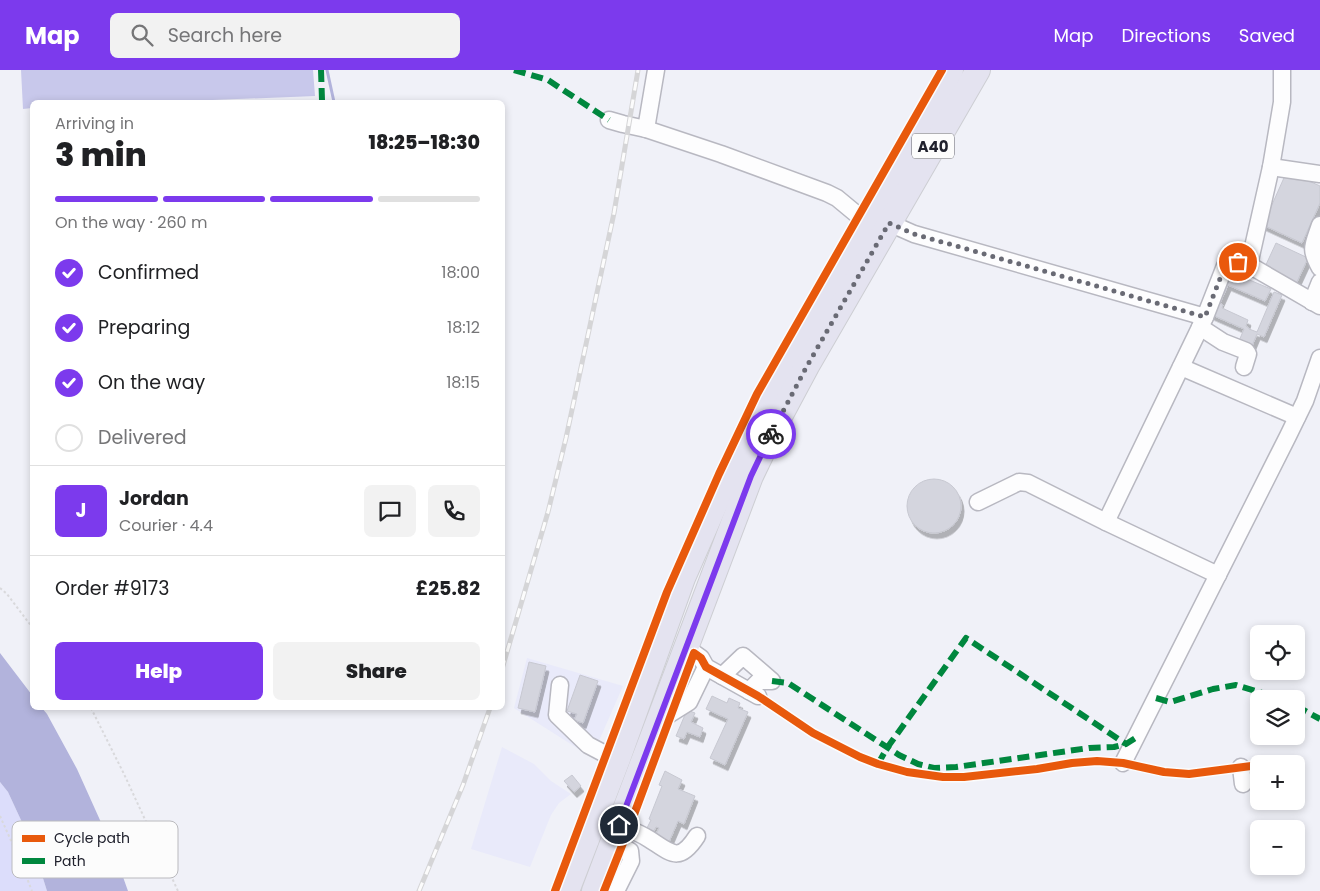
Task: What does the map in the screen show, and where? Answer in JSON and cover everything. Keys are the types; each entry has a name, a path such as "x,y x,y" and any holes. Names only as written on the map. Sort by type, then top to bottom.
{"highway":[{"name":"A40","path":"594,891 751,476 807,366 951,70"},
{"name":"A40","path":"567,891 618,759 683,578 731,468 768,393 877,222 978,70"},
{"path":"657,652 685,649"}],"lane":[{"path":"646,129 656,70"},
{"path":"1249,265 1271,167 1282,102 1282,70"},
{"path":"609,120 646,129 721,154 827,193 877,222 1202,322 1223,342 1246,351 1248,354 1244,366"},
{"path":"1271,167 1320,174"},
{"path":"1320,225 1313,251 1320,268"},
{"path":"1106,522 1202,322 1225,266 1238,262 1249,265 1316,304 1320,282"},
{"path":"1123,763 1305,401 1320,358"},
{"path":"1181,366 1297,417"},
{"path":"978,502 1019,482 1028,483 1218,575"},
{"path":"685,649 694,652 701,658 706,667 722,676 754,694 759,681 772,681 743,656 722,676"},
{"path":"657,722 689,702 706,667"},
{"path":"560,685 557,715 588,745 618,759"},
{"path":"1241,767 1243,784"},
{"path":"617,833 646,837 668,852 678,854 690,848 697,836"},
{"path":"616,891 631,861 630,851 617,833"}],"path":[{"path":"0,588 7,594 30,624"},
{"path":"91,710 146,821"},
{"path":"0,816 12,842"},
{"path":"27,878 32,891"},
{"path":"172,878 178,891"}],"shaded area":[{"path":"21,70 313,70 315,96 213,100 30,100 30,108 23,109"},
{"path":"0,653 30,692 30,710 44,710 47,714 77,769 100,821 21,821 8,792 0,782"},
{"path":"527,658 623,686 598,743 599,759 577,748 514,708"},
{"path":"502,747 534,764 551,781 571,794 559,803 551,815 530,867 471,849"},
{"path":"0,782 8,792 21,821 12,821 12,878 43,878 47,891 0,891"},
{"path":"43,878 123,878 128,891 47,891"}],"building":[{"path":"1287,171 1320,186 1320,203 1302,243 1263,225"},
{"path":"1276,243 1308,258 1296,284 1264,269"},
{"path":"1228,271 1271,289 1265,301 1228,285 1220,303 1223,305 1222,308 1248,320 1246,326 1249,329 1257,332 1274,292 1282,295 1264,337 1257,334 1252,346 1239,341 1244,329 1210,314"},
{"path":"934,479 944,481 953,487 959,496 961,506 959,516 953,525 944,531 934,533 924,531 915,525 909,516 907,506 909,496 915,487 924,481"},
{"path":"529,662 546,666 535,712 518,708"},
{"path":"580,675 598,681 583,723 574,720 577,714 567,711"},
{"path":"712,696 727,703 729,698 740,703 738,708 748,712 725,765 710,758 728,719 706,709"},
{"path":"687,710 695,713 691,722 703,728 700,737 687,732 684,739 676,736"},
{"path":"665,771 682,780 678,789 695,796 684,824 678,821 669,842 655,836 659,828 656,827 654,831 647,828 662,786 659,785"},
{"path":"572,775 581,786 574,792 564,781"}],"waterway":[{"path":"327,70 334,100"}],"railway":[{"path":"505,659 548,512 566,438 614,213 638,70"},
{"path":"419,891 463,785 489,710"}],"marked path":[{"path":"321,70 322,100"},
{"path":"514,70 548,80 609,120"},
{"path":"878,764 887,748 966,638 1126,744"},
{"path":"772,681 788,683 899,755 918,764 934,768 956,767 1089,748 1114,747 1126,744 1137,737"},
{"path":"1156,698 1170,702 1213,689 1236,685 1252,690"},
{"path":"1305,711 1320,719"}],"cycle path":[{"path":"555,891 667,592 719,474 757,394 942,70"},
{"path":"604,891 694,653 701,658 706,667 758,696 813,733 860,757 907,772 943,777 964,777 1097,761 1123,763 1164,772 1189,774 1250,766"}],"way so far":[{"path":"771,434 807,366 889,223 914,234 1205,317 1225,266 1238,262"}],"route":[{"path":"619,825 751,476 771,434"}]}
